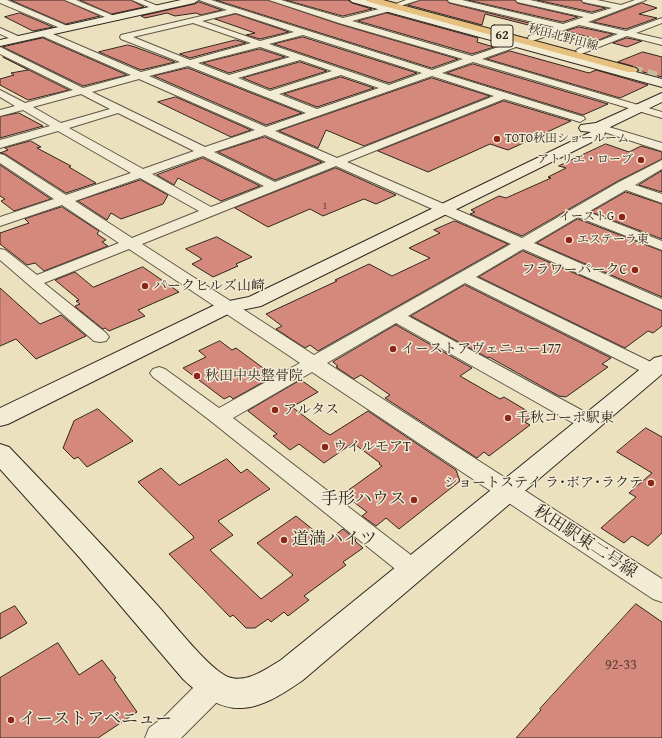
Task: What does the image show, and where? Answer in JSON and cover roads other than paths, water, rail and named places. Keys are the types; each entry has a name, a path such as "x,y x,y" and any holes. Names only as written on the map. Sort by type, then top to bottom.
{"highway":[{"name":"秋田北野田線","path":"372,0 632,70"}],"street":[{"path":"0,0 68,28"},
{"path":"69,0 115,18"},
{"path":"136,0 159,8"},
{"path":"0,43 194,0"},
{"path":"203,0 580,119"},
{"path":"273,0 662,115"},
{"path":"355,0 386,4 400,4 662,73"},
{"path":"400,4 415,0"},
{"path":"452,0 562,27"},
{"path":"520,0 593,17"},
{"path":"586,0 620,8"},
{"path":"532,38 642,0"},
{"path":"0,113 343,21 386,4 516,44 662,83"},
{"path":"236,11 124,37 317,113"},
{"path":"194,20 389,88"},
{"path":"579,22 662,42"},
{"path":"581,51 660,23"},
{"path":"0,31 17,39"},
{"path":"43,33 662,304"},
{"path":"0,222 207,152 516,44"},
{"path":"0,50 275,187"},
{"path":"229,78 301,57"},
{"path":"270,94 343,72"},
{"path":"0,93 210,212"},
{"path":"35,281 504,96"},
{"path":"599,127 662,97"},
{"path":"0,144 121,109"},
{"path":"599,127 662,147"},
{"path":"0,418 226,307 254,302 436,206 599,133 599,127"},
{"name":"秋田駅東二号線","path":"1,160 662,592"},
{"path":"219,417 662,164"},
{"path":"624,185 662,199"},
{"path":"0,206 14,217"},
{"path":"576,212 662,246"},
{"path":"0,253 100,337"},
{"path":"0,453 90,550 194,669 214,686 232,693 260,689 292,670 658,366 464,277"},
{"path":"396,316 588,423"},
{"path":"159,373 219,417 412,569"},
{"path":"158,738 186,714 214,686"}],"tunnel":[{"path":"632,70 662,78"}],"place":[{"name":"TOTO秋田ショールーム","path":"497,139"},
{"name":"アトリエ・ローブ","path":"641,160"},
{"name":"イーストG","path":"622,217"},
{"name":"エステーラ東","path":"569,240"},
{"name":"フラワーパークC","path":"635,270"},
{"name":"パークヒルズ山崎","path":"145,286"},
{"name":"イーストアヴェニュー177","path":"393,349"},
{"name":"秋田中央整骨院","path":"197,376"},
{"name":"アルタス","path":"275,410"},
{"name":"千秋コーポ駅東","path":"508,418"},
{"name":"ウイルモアT","path":"325,447"},
{"name":"ショートステイ ラ･ボア･ラクテ","path":"651,483"},
{"name":"手形ハウス","path":"414,500"},
{"name":"道満ハイツ","path":"284,540"},
{"name":"イーストアベニュー","path":"11,720"}]}
